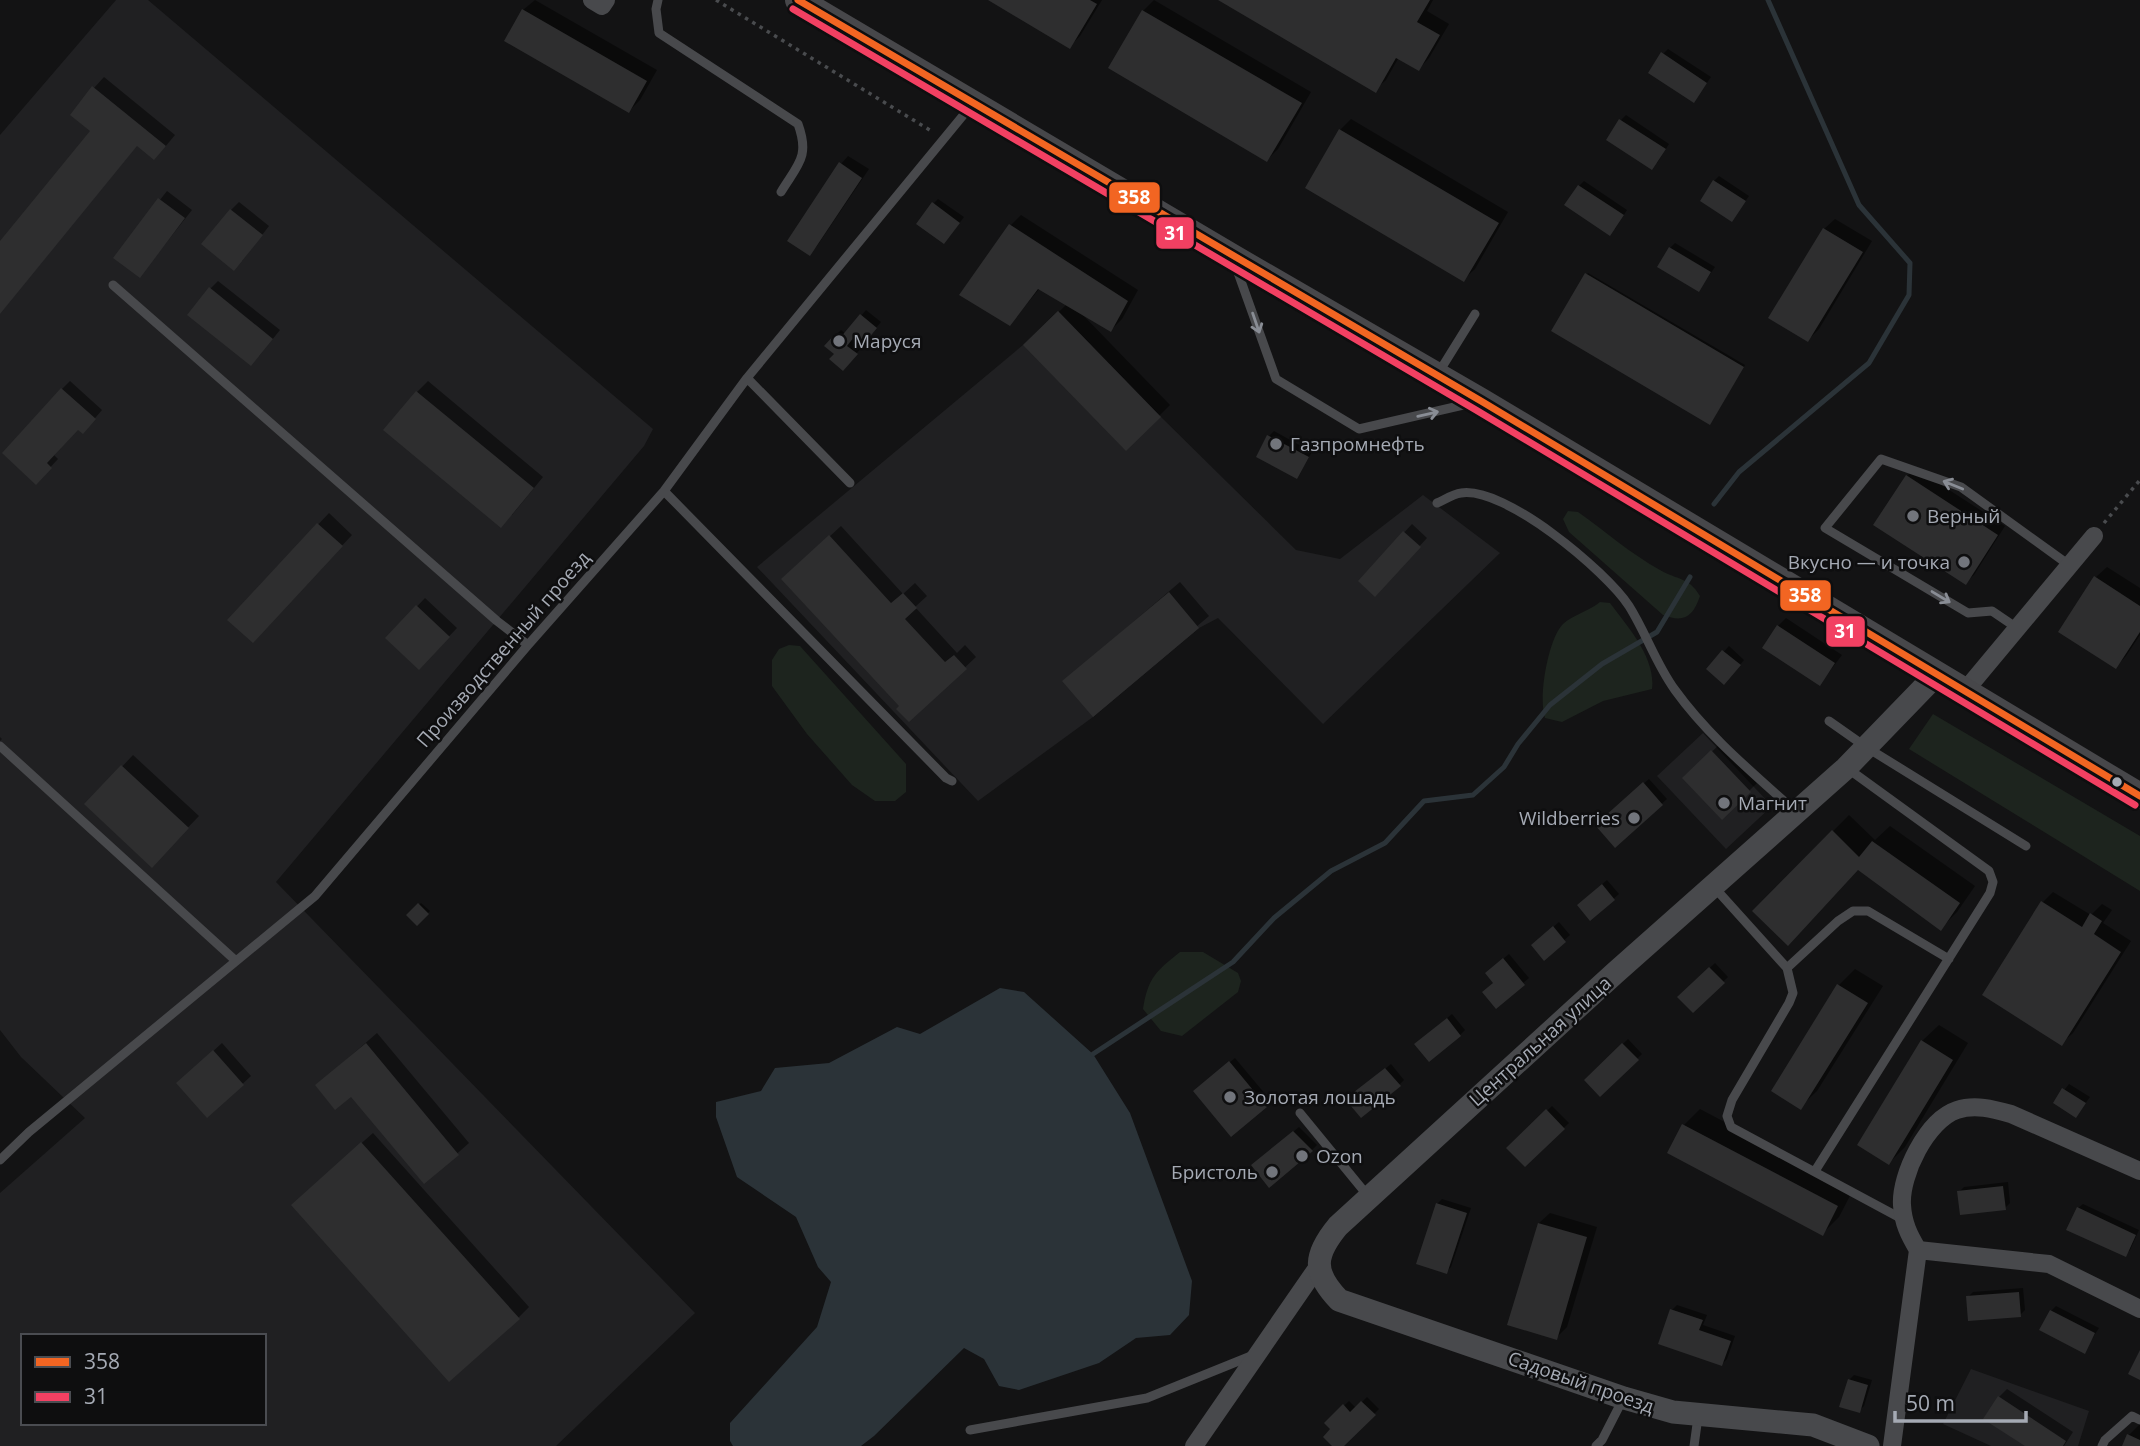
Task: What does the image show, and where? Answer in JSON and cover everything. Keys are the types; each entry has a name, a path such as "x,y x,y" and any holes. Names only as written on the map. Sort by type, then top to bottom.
{"main road":[{"path":"798,0 1481,401 2140,796"}],"street":[{"path":"592,0 602,6 606,0"},
{"path":"1964,692 2094,536"},
{"name":"Центральная улица","path":"1194,1446 1319,1265 1324,1244 1338,1226 1846,768 1936,675"},
{"path":"1892,1446 1918,1250 1905,1227 1902,1202 1905,1180 1936,1122 1956,1110 1991,1108 2020,1117 2140,1171"},
{"path":"1918,1250 2049,1264 2140,1309"},
{"name":"Садовый проезд","path":"1319,1265 1325,1286 1339,1300 1624,1398 1673,1412 1813,1425 1868,1446"}],"lane":[{"path":"658,0 656,9 659,33 798,124 805,143 803,157 781,191"},
{"name":"Производственный проезд","path":"0,1160 29,1132 315,896 528,645 664,491 747,378 973,103"},
{"path":"1234,258 1276,379 1359,429 1481,401"},
{"path":"113,285 497,621 528,645"},
{"path":"1436,375 1475,314"},
{"path":"747,378 849,484"},
{"path":"2017,628 1992,611 1968,613 1825,528 1881,459 1961,487 2069,565"},
{"path":"664,491 946,778 952,780"},
{"path":"1437,503 1462,492 1483,496 1511,506 1550,531 1602,576 1629,606 1674,690 1703,724 1796,812"},
{"path":"1829,721 1866,747 2026,846"},
{"path":"0,746 236,961"},
{"path":"1815,1171 1949,960 1990,893 1993,882 1989,871 1846,768"},
{"path":"1713,886 1787,968 1793,993 1732,1100 1727,1116 1731,1127 1904,1220"},
{"path":"1787,968 1838,921 1853,911 1868,911 1949,960"},
{"path":"1300,1114 1370,1197"},
{"path":"970,1430 1147,1398 1259,1353"},
{"path":"1597,1446 1624,1398"},
{"path":"1694,1446 1699,1415"},
{"path":"2102,1446 2105,1440 2132,1416 2140,1420"}],"path":[{"path":"716,0 944,138"},
{"path":"2094,536 2140,480"}],"shaded area":[{"path":"116,0 148,0 653,429 644,446 276,882 695,1313 556,1446 0,1446 0,1193 85,1118 21,1057 0,1030 0,135"},
{"path":"1058,311 1296,550 1340,559 1423,495 1500,553 1323,724 1218,618 1199,628 1093,717 978,801 757,567 1023,345"},
{"path":"1568,511 1578,512 1649,564 1692,585 1700,596 1691,613 1682,618 1663,615 1569,532 1563,519"},
{"path":"1600,602 1610,603 1639,643 1650,666 1652,689 1603,701 1562,722 1545,718 1544,683 1553,642 1563,624"},
{"path":"789,645 800,646 906,764 906,792 895,801 875,801 852,785 807,734 772,686 772,660 779,649"},
{"path":"1933,714 2140,836 2140,891 1909,749"},
{"path":"1703,733 1772,806 1726,849 1657,776"},
{"path":"1180,952 1203,952 1238,973 1241,981 1238,992 1182,1036 1161,1031 1143,1009 1154,976"},
{"path":"1000,988 1024,992 1093,1054 1130,1113 1192,1281 1189,1315 1170,1335 1136,1338 1099,1363 1019,1390 999,1386 984,1359 964,1348 861,1446 733,1446 730,1441 730,1423 817,1327 831,1282 818,1267 796,1217 737,1177 716,1117 716,1102 761,1091 775,1068 829,1063 897,1027 920,1034"},
{"path":"1971,1369 2089,1411 2078,1446 1991,1446 1943,1424"}],"building":[{"path":"988,0 1090,0 1097,4 1070,49"},
{"path":"1218,0 1430,0 1417,22 1440,35 1419,71 1396,58 1376,93"},
{"path":"522,9 647,81 629,113 504,41"},
{"path":"1142,10 1302,103 1267,162 1108,68"},
{"path":"1661,52 1707,83 1694,103 1648,73"},
{"path":"92,86 166,146 154,160 137,146 0,314 0,241 90,131 70,115"},
{"path":"1619,119 1666,149 1652,170 1606,140"},
{"path":"1339,129 1499,223 1464,282 1305,188"},
{"path":"839,162 862,178 810,256 787,241"},
{"path":"1713,180 1746,201 1732,222 1700,201"},
{"path":"1578,185 1624,215 1610,236 1564,205"},
{"path":"158,198 185,218 140,278 113,258"},
{"path":"932,202 960,223 944,244 916,224"},
{"path":"230,209 263,235 234,271 201,244"},
{"path":"1009,224 1128,301 1111,332 1038,289 1010,326 959,295"},
{"path":"1823,228 1863,252 1808,342 1768,318"},
{"path":"1669,247 1711,272 1699,292 1657,267"},
{"path":"1585,273 1744,367 1710,425 1551,331"},
{"path":"209,287 273,339 251,366 187,315"},
{"path":"1058,311 1161,417 1126,451 1023,345"},
{"name":"Маруся","path":"860,314 877,328 863,345 854,337 847,346 858,354 843,371 829,359 834,354 824,346 835,334 840,338"},
{"path":"61,388 96,419 83,434 78,430 47,463 52,468 36,485 2,453"},
{"path":"416,391 534,488 501,528 383,430"},
{"path":"1267,435 1309,457 1297,479 1256,457"},
{"path":"1906,475 1998,535 1966,585 1873,525"},
{"path":"317,523 343,546 253,643 227,620"},
{"path":"1403,531 1421,547 1375,597 1358,581"},
{"path":"829,535 891,603 903,593 917,608 905,619 945,662 954,655 967,669 909,722 896,709 899,706 781,579"},
{"path":"2094,576 2140,606 2140,632 2116,669 2058,632"},
{"path":"1169,592 1199,628 1093,717 1062,681"},
{"path":"416,605 450,637 419,670 385,638"},
{"path":"1777,625 1835,663 1820,686 1762,648"},
{"path":"1722,650 1741,665 1724,685 1706,669"},
{"path":"1711,750 1751,792 1722,820 1682,778"},
{"path":"121,765 189,828 152,868 84,804"},
{"path":"1643,782 1663,805 1615,848 1595,825"},
{"path":"1832,830 1859,857 1872,841 1960,903 1941,931 1858,870 1788,946 1752,911"},
{"path":"1602,884 1615,900 1590,921 1577,905"},
{"path":"2041,901 2082,927 2090,913 2102,921 2094,934 2121,952 2062,1046 1982,995"},
{"path":"418,903 429,914 417,926 406,915"},
{"path":"1553,926 1566,942 1544,961 1531,945"},
{"path":"1503,958 1525,985 1496,1009 1482,992 1493,983 1485,973"},
{"path":"1709,967 1725,983 1693,1013 1677,997"},
{"path":"1837,984 1868,1003 1801,1110 1771,1091"},
{"path":"1447,1018 1461,1036 1429,1062 1414,1044"},
{"path":"1921,1040 1953,1060 1889,1165 1857,1145"},
{"path":"366,1043 459,1155 424,1184 351,1097 335,1110 315,1085"},
{"path":"1622,1043 1639,1060 1600,1097 1584,1080"},
{"path":"213,1050 244,1085 207,1118 176,1083"},
{"path":"1229,1061 1267,1107 1231,1137 1193,1091"},
{"path":"1385,1068 1401,1086 1361,1118 1345,1099"},
{"path":"2062,1088 2086,1103 2076,1118 2053,1103"},
{"path":"1546,1109 1565,1129 1525,1167 1506,1148"},
{"path":"1682,1124 1838,1206 1823,1236 1667,1153"},
{"path":"1293,1131 1313,1151 1269,1188 1251,1165"},
{"path":"361,1142 520,1319 449,1382 291,1205"},
{"path":"2003,1186 2006,1210 1960,1215 1957,1191"},
{"path":"1436,1203 1467,1213 1447,1274 1416,1264"},
{"path":"2077,1207 2136,1235 2126,1257 2066,1230"},
{"path":"1538,1223 1587,1237 1557,1340 1507,1325"},
{"path":"2019,1292 2021,1317 1968,1321 1966,1296"},
{"path":"1670,1309 1703,1320 1699,1330 1731,1341 1722,1366 1658,1344"},
{"path":"2050,1310 2095,1333 2085,1354 2039,1330"},
{"path":"2140,1350 2140,1380 2128,1374"},
{"path":"1848,1379 1868,1385 1860,1413 1839,1407"},
{"path":"1998,1396 2066,1441 2063,1446 2025,1446 1983,1419"},
{"path":"1361,1401 1376,1415 1344,1446 1332,1446 1323,1437 1330,1429 1324,1423 1343,1404 1350,1412"},
{"path":"2127,1434 2140,1440 2140,1446 2122,1446"}],"waterway":[{"path":"1714,504 1739,472 1869,363 1909,295 1910,263 1859,205 1768,0"},
{"path":"1093,1054 1233,962 1274,918 1331,871 1385,843 1424,801 1473,795 1504,767 1518,744 1550,705 1602,664 1657,632 1690,577"}],"transit line":[{"name":"358","path":"798,0 1481,401 2140,796"},
{"name":"31","path":"793,9 1476,410 2135,805"}],"place":[{"name":"Маруся","path":"839,341"},
{"name":"Газпромнефть","path":"1276,444"},
{"name":"Верный","path":"1913,516"},
{"name":"Вкусно — и точка","path":"1964,562"},
{"name":"Магнит","path":"1724,803"},
{"name":"Wildberries","path":"1634,818"},
{"name":"Золотая лошадь","path":"1230,1097"},
{"name":"Ozon","path":"1302,1156"},
{"name":"Бристоль","path":"1272,1172"}]}
